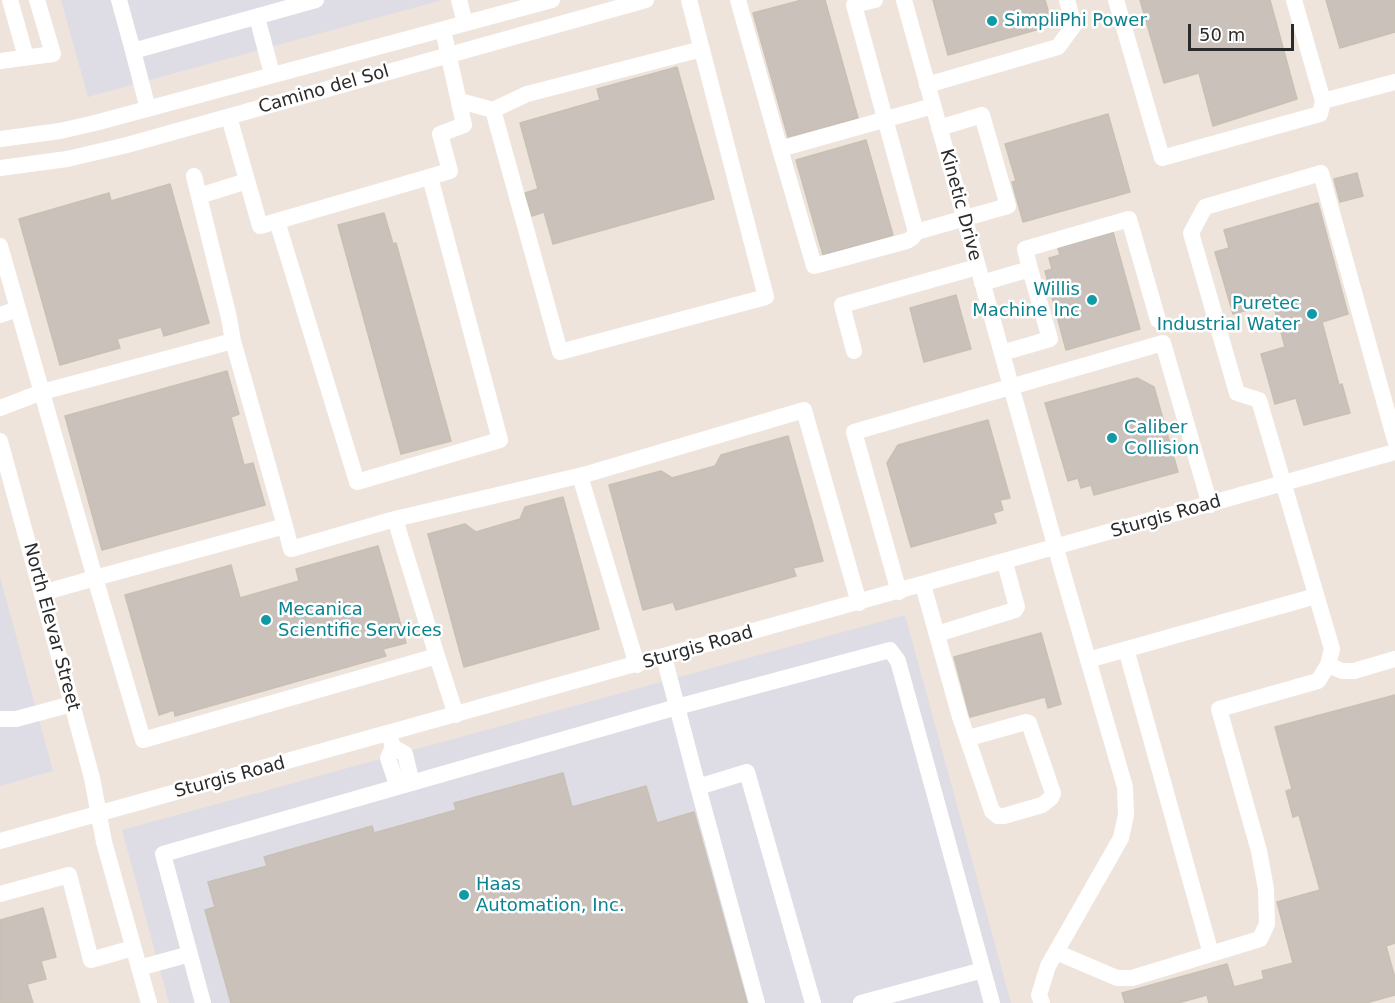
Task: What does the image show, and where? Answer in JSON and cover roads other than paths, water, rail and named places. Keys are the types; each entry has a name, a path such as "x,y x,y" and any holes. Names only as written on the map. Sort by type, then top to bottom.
{"street":[{"path":"10,0 26,57"},
{"path":"0,61 53,54 38,0"},
{"path":"119,0 148,109"},
{"path":"133,51 316,0"},
{"path":"459,0 465,23"},
{"name":"Camino del Sol","path":"0,139 60,131 148,109 552,0"},
{"name":"Camino del Sol","path":"0,168 67,159 229,117 646,0"},
{"path":"493,110 560,352 766,297 689,0"},
{"path":"738,0 814,266 907,241 916,232 1008,206 982,115 939,128"},
{"path":"875,0 854,6 916,232"},
{"name":"Kinetic Drive","path":"904,0 979,275 1125,787 1126,815 1121,838 1048,966 1039,995 1042,1003"},
{"path":"927,85 1058,48 1074,25 1067,0"},
{"path":"1116,0 1162,158 1320,114 1323,101 1294,0"},
{"path":"256,16 272,74"},
{"path":"229,117 260,226 450,171 440,134 464,125 443,30"},
{"path":"460,101 493,110 527,94 702,49"},
{"path":"1323,101 1395,82"},
{"path":"780,149 933,106"},
{"path":"1056,952 1117,978 1132,978 1260,939 1267,924 1266,889 1259,851 1220,709 1318,681 1328,665 1332,650 1259,400 1237,393 1191,232 1205,207 1321,173 1395,440"},
{"path":"194,176 233,341 291,549 395,519 580,476 804,410 859,603"},
{"path":"278,221 357,483 500,440 429,177"},
{"path":"199,196 247,181"},
{"path":"1002,354 1050,339 1025,249 1129,219 1158,320"},
{"path":"0,246 143,740 437,656"},
{"path":"854,351 842,305 979,275 1030,269"},
{"path":"0,315 18,309"},
{"path":"0,408 42,392 233,341"},
{"path":"899,592 854,432 1163,343 1210,505"},
{"name":"North Elevar Street","path":"0,441 72,704 104,842 149,1003"},
{"name":"Sturgis Road","path":"0,841 391,740 456,716 1395,453"},
{"path":"580,476 636,665"},
{"path":"395,519 456,716"},
{"path":"42,592 285,526"},
{"path":"937,634 1015,610 1017,606 1005,562"},
{"path":"923,585 960,717 994,814 1004,816 1042,805 1051,798 1053,793 1029,723 969,738"},
{"path":"1088,660 1316,596"},
{"path":"1126,649 1211,954"},
{"path":"203,1003 163,854 677,706 890,650 898,661 992,1003"},
{"path":"664,657 757,1003"},
{"path":"1328,665 1342,671 1354,671 1395,659"},
{"path":"0,719 16,719 72,704"},
{"path":"391,740 388,758 395,779 405,785"},
{"path":"698,787 747,772 813,1003"},
{"path":"0,894 69,875 92,960 134,948"},
{"path":"139,968 189,954"},
{"path":"861,1003 983,970"}],"place":[{"name":"SimpliPhi Power","path":"992,21"},
{"name":"Willis Machine Inc","path":"1092,300"},
{"name":"Puretec Industrial Water","path":"1312,314"},
{"name":"Caliber Collision","path":"1112,438"},
{"name":"Mecanica Scientific Services","path":"266,620"},
{"name":"Haas Automation, Inc.","path":"464,895"}]}
